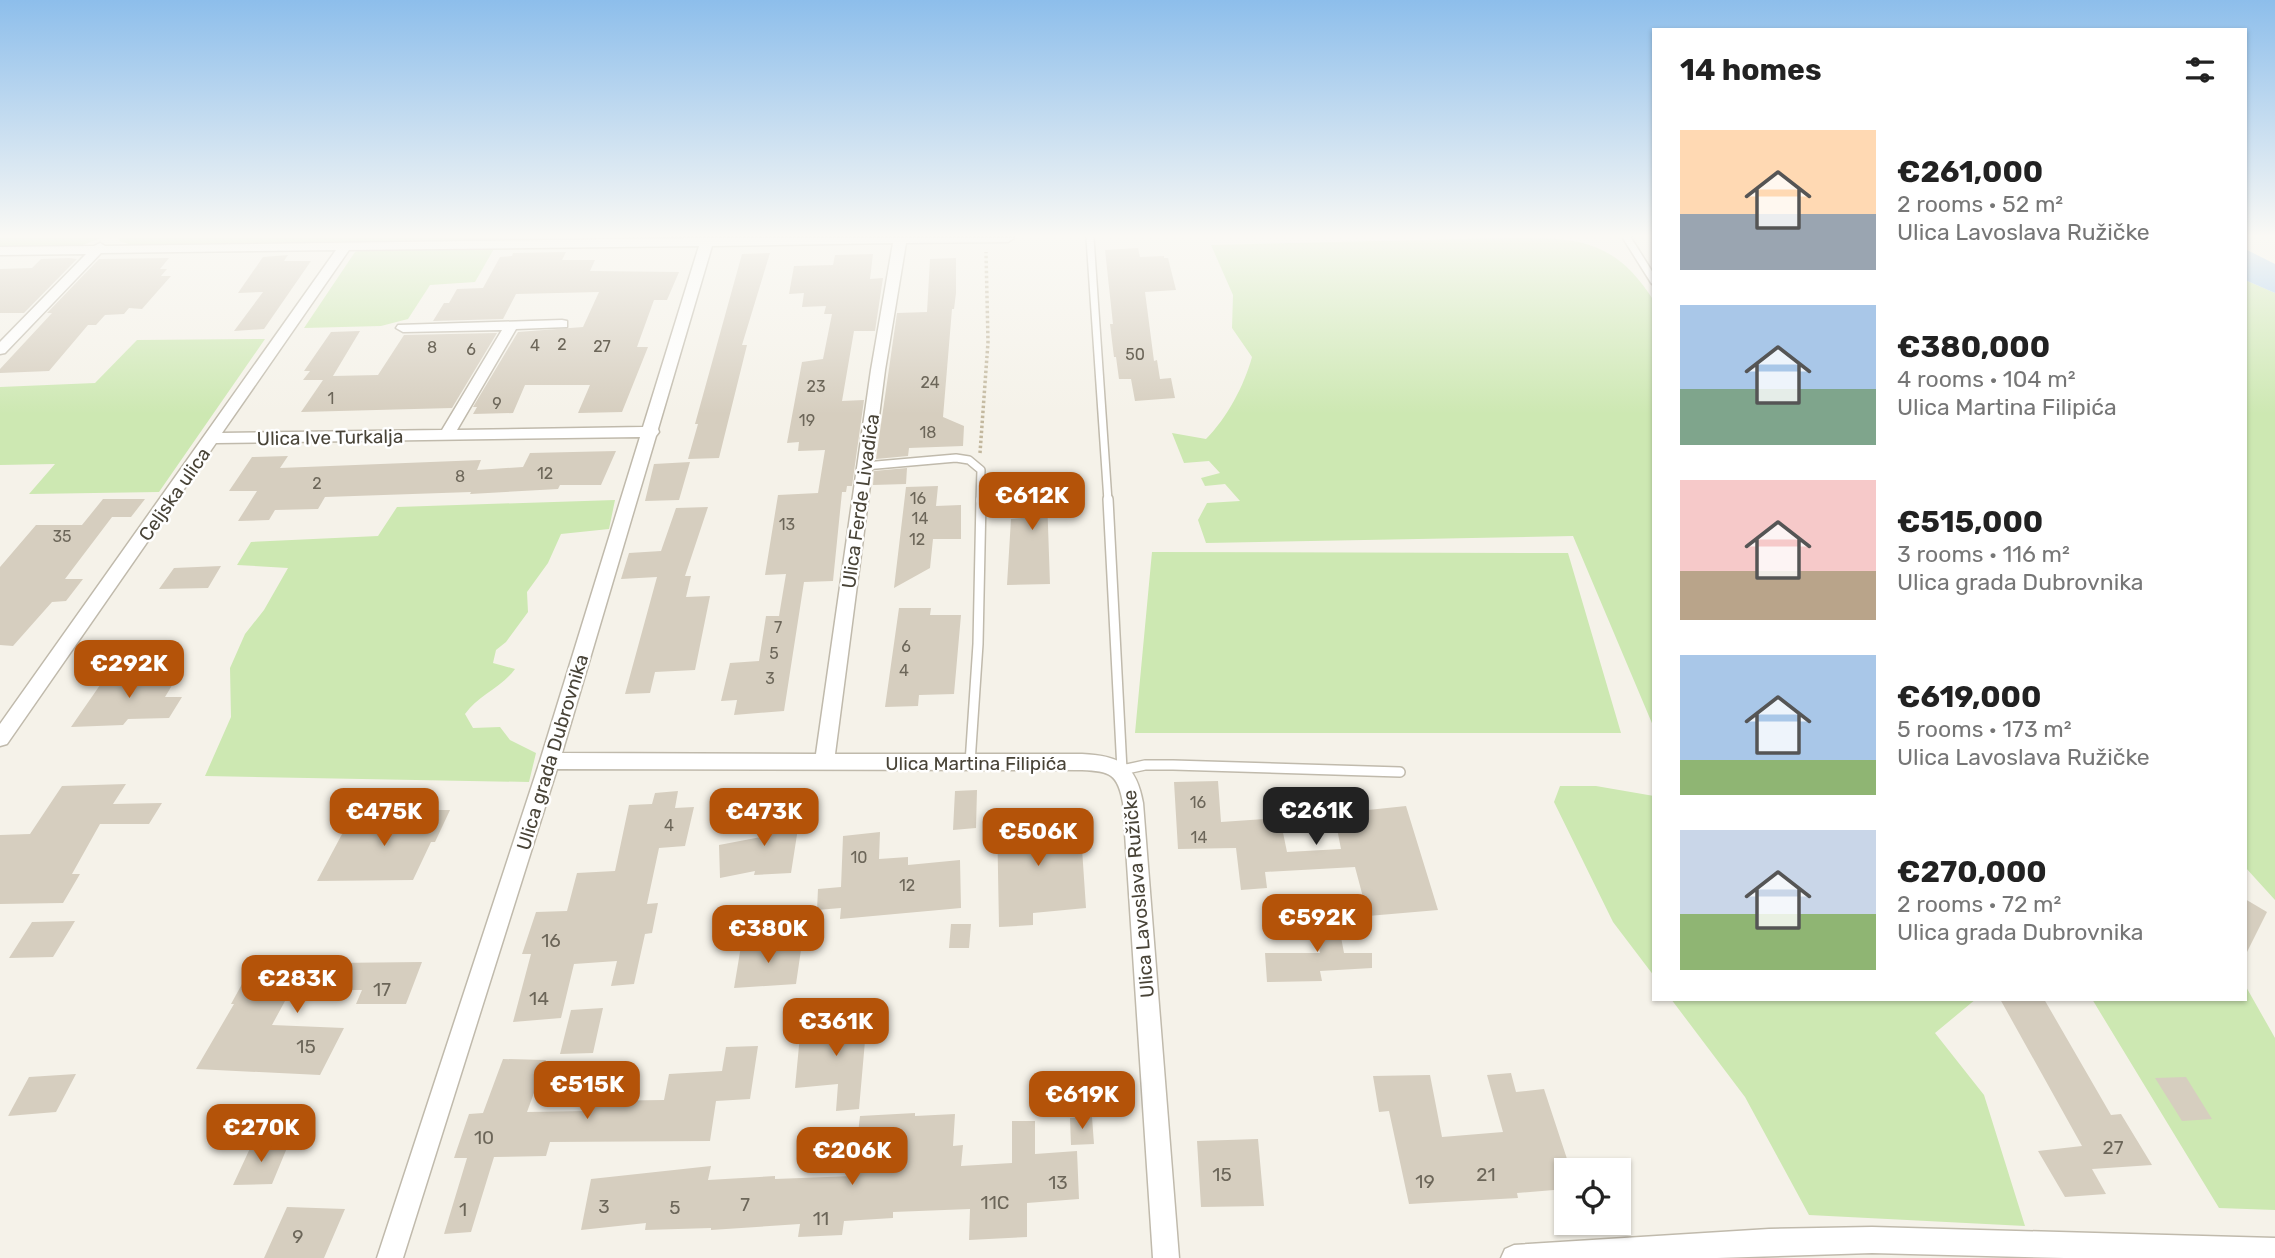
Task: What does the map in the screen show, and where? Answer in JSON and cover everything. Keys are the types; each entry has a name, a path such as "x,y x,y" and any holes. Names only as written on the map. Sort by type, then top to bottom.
{"street":[{"path":"0,349 51,297"},
{"name":"Celjska ulica","path":"0,739 311,297"},
{"name":"Ulica grada Dubrovnika","path":"390,1258 550,761 652,432 691,297"},
{"name":"Ulica Ferde Livadića","path":"824,762 891,297"},
{"path":"403,328 562,324"},
{"path":"446,436 511,326"},
{"name":"Ulica Ive Turkalja","path":"213,438 652,432"},
{"name":"Ulica Martina Filipića","path":"550,761 1094,762 1122,770"},
{"name":"Ulica Lavoslava Ružičke","path":"1122,770 1128,779 1133,803 1166,1258"},
{"path":"1514,1258 1755,1243 1872,1240 2275,1251"}],"lane":[{"name":"Ulica Lavoslava Ružičke","path":"1094,297 1122,770"},
{"path":"865,466 956,458 974,463 982,474 981,573 970,763"},
{"name":"Ulica Martina Filipića","path":"1122,770 1145,765 1173,765 1400,772"}],"path":[{"path":"974,463 982,445 988,342 987,297"}],"green space":[{"path":"325,297 422,297 408,319 381,326 304,328"},
{"path":"1233,297 1651,297 1652,723 1573,536 1206,543 1198,520 1207,503 1240,501 1225,484 1205,486 1201,478 1220,473 1209,461 1184,463 1172,433 1206,439 1234,401 1252,357 1232,328"},
{"path":"2247,297 2275,297 2275,900 2247,869"},
{"path":"265,339 159,492 29,494 55,464 0,465 0,387 95,383 137,340"},
{"path":"615,500 609,529 561,534 548,563 527,592 528,612 506,642 496,650 493,663 515,669 465,714 473,728 500,727 510,740 536,753 529,782 205,776 231,717 230,668 245,634 264,610 288,568 237,565 251,542 378,536 397,507"},
{"path":"1152,552 1568,553 1621,733 1135,733"},
{"path":"1560,786 1596,786 1652,796 1652,973 1613,922 1554,802"},
{"path":"2247,989 2275,1038 2275,1210 2219,1208 2093,1001 2247,1001"},
{"path":"1673,1001 1974,1001 1935,1033 1984,1095 2025,1226 1809,1215 1745,1097"}],"building":[{"path":"0,297 40,297 24,313 0,313"},
{"path":"63,297 153,297 142,309 129,308 124,314 105,315 96,325 88,325 49,371 0,373 0,369 52,313 47,313"},
{"path":"260,297 286,297 264,329 234,331"},
{"path":"453,297 515,297 503,319 433,321 444,303 449,303"},
{"path":"597,297 668,297 667,300 654,300 637,347 648,347 622,412 578,413 590,385 525,385 513,413 473,414 477,407 473,407 518,332 583,327"},
{"path":"730,297 757,297 742,345 747,345 719,458 688,459 698,424 695,424"},
{"path":"803,297 880,297 875,331 854,331 842,401 864,400 852,486 847,486 846,492 842,492 833,581 804,582 784,711 734,715 737,700 721,701 730,663 759,661 766,616 779,616 786,574 765,575 778,495 818,493 825,450 798,451 799,442 787,443 802,362 823,359 832,314 824,314 826,306 802,307"},
{"path":"928,297 956,297 952,309 943,417 964,426 963,446 909,448 908,456 876,459 897,313 927,312"},
{"path":"1110,297 1146,297 1154,361 1157,360 1160,379 1171,378 1175,398 1135,401 1131,379 1119,379 1110,324 1113,324"},
{"path":"360,331 333,376 378,375 404,335 497,333 452,408 301,412 323,380 303,380 310,371 304,371 331,332"},
{"path":"616,451 601,485 560,485 558,489 470,494 471,492 325,497 318,509 275,510 269,520 238,521 257,491 229,491 252,457 288,456 280,468 481,460 477,470 523,467 530,453"},
{"path":"690,462 679,500 645,501 654,464"},
{"path":"907,468 906,484 873,485 874,471"},
{"path":"1059,473 1061,496 1047,497 1050,584 1007,585 1011,519 1022,518 1019,476"},
{"path":"938,486 936,506 961,505 961,539 933,539 930,568 894,588 906,487"},
{"path":"103,499 145,499 131,517 112,517 65,579 83,579 66,601 52,602 13,646 0,645 0,567 36,525 82,525"},
{"path":"708,507 685,576 691,576 686,597 710,596 695,670 655,672 650,693 625,694 657,577 621,579 629,553 661,551 676,508"},
{"path":"221,566 208,588 159,589 174,568"},
{"path":"899,608 931,608 930,615 961,615 954,694 919,695 918,706 885,707"},
{"path":"153,670 148,677 177,677 165,697 182,697 169,718 128,719 123,725 71,727 109,672"},
{"path":"1218,781 1221,822 1280,818 1287,852 1341,849 1330,793 1364,792 1368,810 1406,806 1438,910 1368,916 1355,867 1265,872 1267,888 1241,890 1236,848 1178,849 1174,782"},
{"path":"126,784 113,804 162,803 149,824 100,824 72,874 80,874 63,903 0,904 0,835 30,834 62,786"},
{"path":"977,790 976,828 953,830 955,791"},
{"path":"678,791 675,808 694,807 685,846 659,848 647,904 658,903 652,933 645,934 634,984 611,986 617,961 574,964 561,1018 513,1022 531,954 522,954 536,912 567,911 577,873 615,871 629,805 652,804 655,793"},
{"path":"801,809 791,873 754,875 755,871 720,878 719,845 761,837 765,811"},
{"path":"400,810 450,810 413,880 317,881 349,821 394,822"},
{"path":"1029,816 1029,822 1080,819 1086,908 1033,913 1033,925 999,927 997,817"},
{"path":"880,832 879,859 908,857 908,865 960,860 961,908 840,919 841,908 817,910 818,889 841,887 843,836"},
{"path":"2247,900 2267,912 2247,952"},
{"path":"1335,905 1344,953 1372,953 1372,968 1320,971 1322,981 1267,982 1265,953 1320,953 1312,907"},
{"path":"75,921 53,957 9,958 32,922"},
{"path":"951,924 971,924 969,948 949,948"},
{"path":"802,943 796,984 734,988 741,946"},
{"path":"422,962 406,1004 356,1004 362,990 291,990 272,1025 344,1028 320,1075 196,1069 234,1004 231,1004 253,964 329,966 331,963"},
{"path":"2001,1001 2045,1001 2111,1115 2121,1114 2152,1165 2092,1169 2106,1194 2065,1197 2038,1151 2082,1146"},
{"path":"868,1007 859,1109 836,1111 838,1084 795,1088 800,1035 838,1032 841,1009"},
{"path":"603,1008 593,1053 560,1054 571,1010"},
{"path":"758,1046 750,1099 716,1101 710,1141 550,1142 546,1156 494,1157 471,1232 444,1234 467,1158 454,1158 469,1114 483,1113 503,1059 546,1060 527,1112 589,1111 591,1101 664,1100 669,1074 722,1071 726,1047"},
{"path":"1511,1073 1516,1092 1544,1089 1567,1158 1554,1158 1554,1190 1517,1193 1518,1198 1409,1204 1389,1111 1379,1112 1373,1076 1430,1075 1442,1137 1503,1132 1487,1075"},
{"path":"76,1074 56,1112 8,1116 29,1077"},
{"path":"2186,1077 2212,1119 2182,1121 2155,1078"},
{"path":"915,1113 915,1116 955,1114 953,1146 963,1145 961,1166 1012,1163 1012,1121 1035,1121 1035,1154 1077,1151 1079,1199 1027,1203 1027,1237 969,1240 970,1209 893,1212 893,1218 844,1221 842,1235 798,1237 800,1224 711,1230 645,1230 646,1223 581,1230 591,1179 711,1166 708,1180 775,1176 775,1179 853,1176 860,1116"},
{"path":"1092,1117 1094,1144 1071,1145 1070,1118"},
{"path":"1258,1139 1264,1206 1201,1207 1197,1141"},
{"path":"289,1143 272,1184 233,1185 252,1144"},
{"path":"287,1207 345,1209 324,1258 264,1258"}]}
